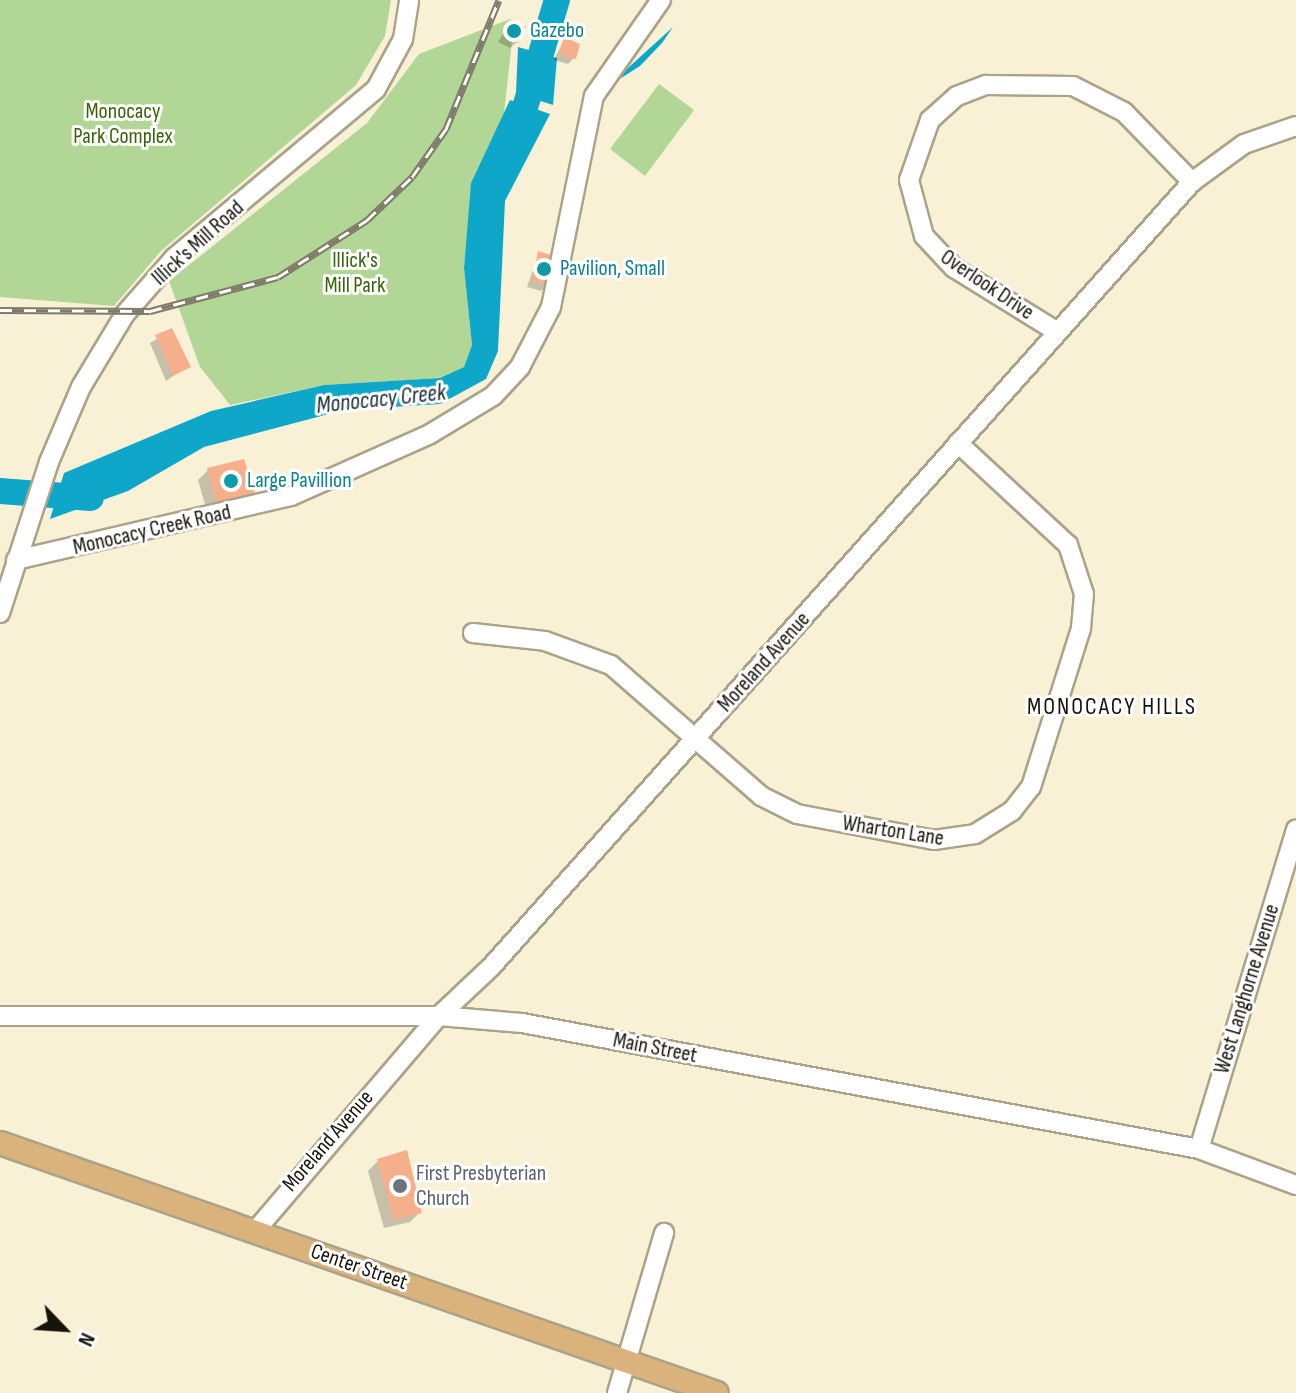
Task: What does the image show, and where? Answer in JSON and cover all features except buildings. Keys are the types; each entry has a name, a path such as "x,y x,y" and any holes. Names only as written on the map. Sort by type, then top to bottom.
{"main road":[{"name":"Center Street","path":"0,1143 627,1361 686,1388 717,1393"}],"street":[{"name":"Illick's Mill Road","path":"0,613 49,462 81,387 125,314 174,258 376,89 403,39 409,0"},
{"name":"Monocacy Creek Road","path":"16,560 291,496 432,433 493,396 520,367 551,307 594,96 661,0"},
{"name":"Overlook Drive","path":"1056,331 954,268 924,236 909,180 930,120 957,96 986,85 1073,86 1124,112 1192,182"},
{"name":"Moreland Avenue","path":"256,1230 439,1016 697,736 1192,182 1244,144 1296,126"},
{"name":"Wharton Lane","path":"473,633 545,641 592,655 697,736 761,796 814,818 951,841 1012,811 1031,787 1081,628 1083,579 1055,531 958,443"},
{"name":"West Langhorne Avenue","path":"1199,1149 1296,829"},
{"name":"Main Street","path":"0,1016 439,1016 522,1023 1199,1149 1296,1185"},
{"path":"617,1393 664,1233"}],"green space":[{"name":"Monocacy Park Complex","path":"0,0 391,0 385,36 356,85 161,251 114,306 0,297"},
{"name":"Illick's Mill Park","path":"510,19 503,35 512,41 504,114 472,181 464,268 472,345 464,367 440,378 324,385 230,405 200,367 169,281 367,123 419,54"},
{"path":"659,84 694,110 645,176 610,149"}],"water":[{"path":"673,27 640,66 607,87"},
{"path":"518,47 557,58 553,105 516,93"},
{"name":"Monocacy Creek","path":"510,100 550,114 505,201 498,351 486,379 440,404 344,410 204,447 128,491 50,519 64,473 211,411 324,385 440,378 464,367 472,345 464,268 471,183"}],"waterway":[{"name":"Monocacy Creek","path":"516,138 557,0"},
{"name":"Monocacy Creek","path":"0,491 91,498"}],"railway":[{"path":"0,310 150,311 278,277 367,220 412,177 446,129 499,0"}],"place":[{"name":"Gazebo","path":"514,31"},
{"name":"Pavilion, Small","path":"544,269"},
{"name":"Large Pavillion","path":"231,481"},
{"name":"First Presbyterian Church","path":"400,1186"}],"district":[{"name":"MONOCACY HILLS","path":"1112,707"}]}
